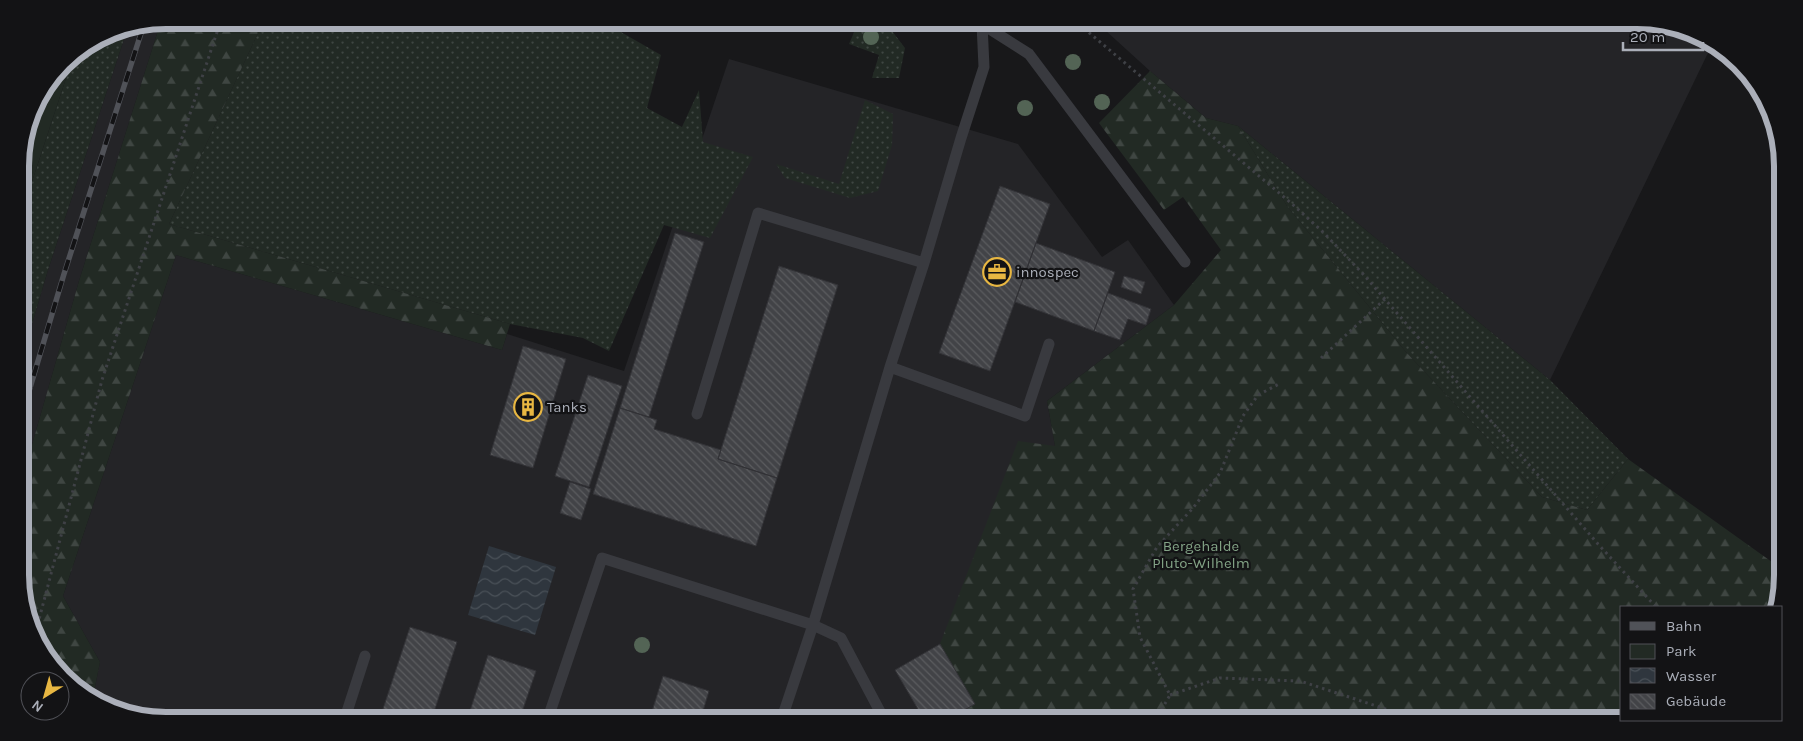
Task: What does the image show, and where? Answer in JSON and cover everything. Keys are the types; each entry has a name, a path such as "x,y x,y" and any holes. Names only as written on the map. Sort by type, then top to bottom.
{"lane":[{"path":"784,712 813,625 890,367 984,67 981,29"},
{"path":"992,29 1029,54 1185,262"},
{"path":"697,414 758,212 924,263"},
{"path":"890,367 1025,416 1049,344"},
{"path":"550,712 602,558 813,625 841,638 880,712"},
{"path":"347,712 365,656"}],"path":[{"path":"38,624 102,380 218,29"},
{"path":"1085,29 1292,203 1323,232 1386,299 1598,544 1655,606"},
{"path":"1321,358 1386,299"},
{"path":"1170,695 1140,637 1132,589 1157,547 1193,508 1220,473 1243,416 1258,395 1280,384"},
{"path":"1160,712 1170,695 1220,678 1300,681 1395,712"}],"shaded area":[{"path":"158,29 79,281 29,455 29,334 48,270 125,35 139,31"},
{"path":"1104,29 1646,29 1664,31 1681,36 1711,51 1707,55 1550,380 1238,126 1206,118"},
{"path":"729,59 1018,144 1102,257 1128,240 1174,305 1047,401 1055,446 975,712 165,712 139,710 105,698 94,691 100,662 63,596 176,255 502,350 507,334 624,371"}],"green space":[{"path":"158,29 260,29 169,224 510,324 502,350 176,255 63,596 100,662 94,691 75,678 52,651 43,636 31,602 29,584 29,455 79,281"},
{"path":"260,29 616,29 661,55 647,108 682,127 699,90 703,142 753,157 710,238 664,225 609,351 583,338 510,324 169,224"},
{"path":"855,29 888,29 892,31 905,48 899,78 872,78 879,55 849,44"},
{"path":"125,35 48,270 29,334 29,191 69,69 97,47"},
{"path":"69,69 29,191 29,157 33,130 43,105 57,82"},
{"name":"Bergehalde Pluto-Wilhelm","path":"1150,71 1206,118 1238,126 1287,206 1406,352 1542,497 1587,510 1628,459 1774,564 1774,584 1771,606 1620,606 1620,712 961,712 975,704 940,644 1018,441 1055,446 1047,401 1174,305 1221,250 1183,197 1164,210 1099,123"},
{"path":"865,100 893,114 892,145 878,191 850,198 785,178 776,164 839,184"},
{"path":"1238,126 1550,380 1628,459 1587,510 1542,497 1406,352 1287,206"}],"water":[{"path":"489,546 556,567 535,635 468,615"}],"building":[{"name":"innospec","path":"1000,186 1050,204 990,371 939,353"},
{"path":"675,233 704,242 649,417 620,408"},
{"path":"1036,243 1115,272 1094,331 1015,302"},
{"path":"779,266 838,285 777,478 718,459"},
{"path":"1124,276 1145,282 1141,294 1121,287"},
{"path":"1108,293 1151,309 1146,325 1128,319 1120,340 1094,331"},
{"name":"Tanks","path":"523,346 566,359 533,468 490,455"},
{"name":"Tanks","path":"588,375 622,386 589,487 555,476"},
{"path":"620,408 657,420 654,429 721,450 718,459 777,478 756,546 593,494"},
{"path":"570,482 591,489 581,520 560,513"},
{"path":"410,627 457,642 434,712 382,712"},
{"path":"940,644 975,704 961,712 920,712 895,670"},
{"path":"488,655 536,671 522,712 470,712"},
{"path":"663,676 709,691 703,712 652,712"}],"railway":[{"path":"29,391 64,274 142,31"}],"place":[{"name":"innospec","path":"997,272"},
{"name":"Tanks","path":"528,407"}]}
